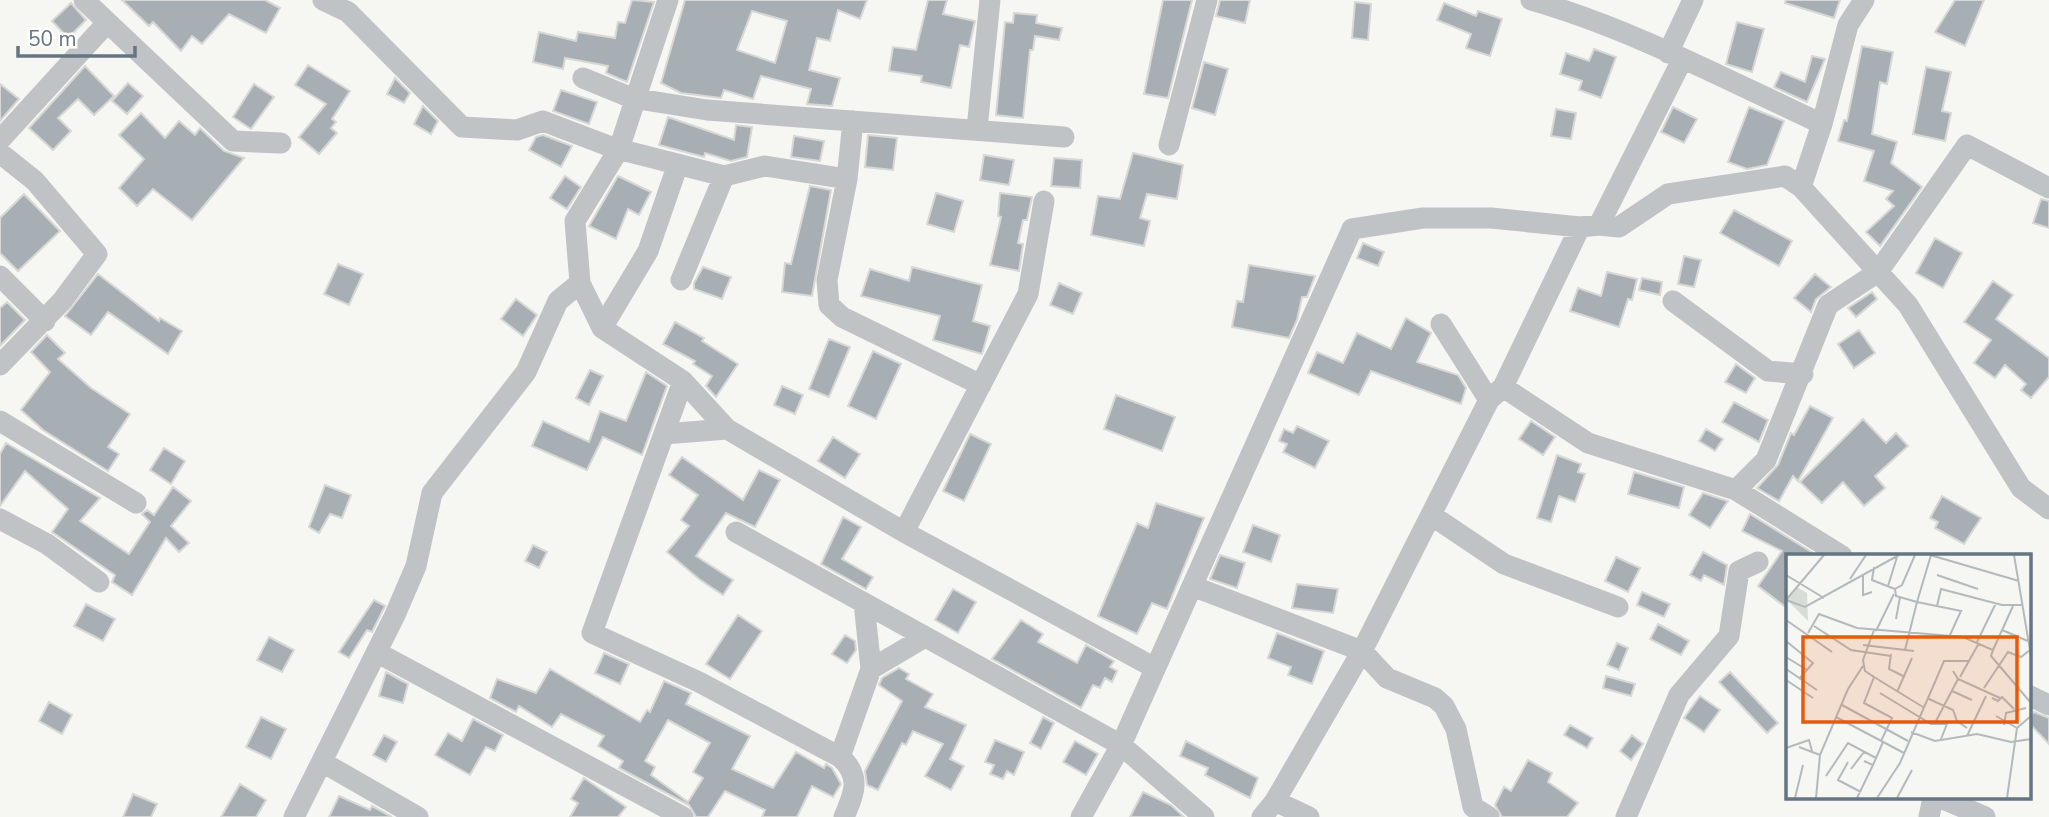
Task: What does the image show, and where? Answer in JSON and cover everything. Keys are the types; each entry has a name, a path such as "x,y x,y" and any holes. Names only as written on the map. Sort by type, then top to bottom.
{"street":[{"path":"84,0 233,141 281,143"},
{"path":"323,0 348,12 463,127 517,130 543,121 619,149 724,176 765,166 847,179"},
{"path":"668,0 619,149 575,220 580,283 602,328 683,380 727,429 904,533 1155,668"},
{"path":"977,129 990,0"},
{"path":"1169,145 1207,0"},
{"path":"1531,0 1589,20 1675,56 1822,124"},
{"path":"1309,817 1268,809 1362,651 1431,515 1590,226 1675,56 1693,0"},
{"path":"1801,187 1822,124 1848,24 1864,0"},
{"path":"0,140 106,23"},
{"path":"583,78 637,98 707,110 1064,137"},
{"path":"853,121 847,179 827,279 829,305 842,317 981,385"},
{"path":"1736,490 1766,460 1803,374 1828,305 1878,272 1967,145 2049,188"},
{"path":"0,153 35,181 97,254 45,321 0,365"},
{"path":"602,328 648,251 678,164"},
{"path":"681,280 724,176"},
{"path":"1081,817 1121,745 1352,229 1423,218 1491,218 1619,227 1668,194 1785,176 1801,187 1908,305 2021,488 2049,509"},
{"path":"904,533 1028,294 1044,201"},
{"path":"0,275 45,321"},
{"path":"294,817 378,653 416,566 432,493 526,372 558,301 580,283"},
{"path":"1673,301 1768,371 1803,374"},
{"path":"1441,324 1496,394 1588,443 1736,490 1839,554"},
{"path":"683,380 592,633 699,682 840,757 854,776 855,791 844,817"},
{"path":"0,421 136,503"},
{"path":"664,434 727,429"},
{"path":"1431,515 1504,564 1618,607"},
{"path":"0,519 47,544 99,582"},
{"path":"736,533 1121,745 1204,817"},
{"path":"1626,817 1679,695 1729,636 1739,571 1758,562"},
{"path":"1192,586 1362,651 1387,678 1422,691 1444,706 1459,741 1473,807 1489,817"},
{"path":"840,757 871,669 864,603"},
{"path":"871,669 925,637"},
{"path":"378,653 683,817"},
{"path":"2032,697 2049,705"},
{"path":"322,762 418,817"},
{"path":"1946,800 1985,817"}],"building":[{"path":"122,0 265,0 280,8 266,33 229,14 202,44 192,36 181,51 153,22 149,26"},
{"path":"632,0 654,2 627,82 606,73 608,66 565,58 563,69 533,62 539,32 576,41 578,32 615,38 618,22 625,23"},
{"path":"685,0 867,0 860,19 838,10 830,41 817,38 809,70 840,78 832,106 807,104 811,89 761,76 753,99 724,90 721,98 681,93 661,83","holes":["752,11 787,21 775,63 737,50"]},
{"path":"928,0 947,0 943,14 975,21 969,47 960,45 951,88 921,82 922,76 889,71 893,47 916,50"},
{"path":"1163,0 1192,0 1168,98 1144,94"},
{"path":"1220,0 1250,0 1245,23 1216,16"},
{"path":"1786,0 1840,0 1834,18 1785,3"},
{"path":"1955,0 1984,0 1965,46 1935,32"},
{"path":"1355,2 1371,4 1368,40 1352,38"},
{"path":"71,3 86,20 68,38 52,21"},
{"path":"1444,3 1476,16 1478,11 1502,19 1490,56 1466,48 1471,34 1437,20"},
{"path":"1014,13 1037,15 1036,23 1062,28 1059,40 1035,36 1033,50 1030,50 1023,118 996,115 1005,22 1013,23"},
{"path":"1737,22 1764,29 1752,72 1726,64"},
{"path":"1862,46 1893,52 1887,84 1880,82 1872,134 1897,142 1891,163 1922,187 1880,246 1866,232 1894,206 1886,199 1893,191 1864,181 1874,151 1838,141 1844,120 1847,121"},
{"path":"1594,49 1616,57 1601,98 1579,90 1582,81 1560,74 1566,53 1589,61"},
{"path":"1812,56 1825,59 1807,102 1774,87 1781,72 1805,82"},
{"path":"1204,62 1228,69 1215,115 1192,108"},
{"path":"308,65 350,91 332,119 336,122 331,128 337,133 319,154 299,137 326,104 295,85"},
{"path":"85,66 114,96 94,115 78,99 58,118 71,131 53,150 29,128"},
{"path":"1926,67 1951,72 1942,111 1951,113 1945,141 1913,134"},
{"path":"395,78 410,93 404,103 387,94"},
{"path":"128,83 143,96 127,114 112,101"},
{"path":"0,84 19,99 0,121"},
{"path":"254,84 274,97 251,129 233,117"},
{"path":"561,90 597,102 589,124 553,111"},
{"path":"423,106 438,121 431,134 414,124"},
{"path":"1673,107 1697,119 1684,143 1661,132"},
{"path":"1749,107 1784,121 1767,165 1747,169 1728,162"},
{"path":"1556,109 1576,113 1571,139 1551,136"},
{"path":"141,113 165,138 179,121 195,135 200,128 224,151 244,158 192,220 153,189 137,206 119,188 144,159 119,135"},
{"path":"668,117 734,140 736,125 752,127 747,157 731,161 705,153 704,157 659,145"},
{"path":"543,135 572,146 561,167 529,150 536,137"},
{"path":"868,135 897,138 893,170 865,167"},
{"path":"794,136 824,141 820,161 791,157"},
{"path":"1133,153 1183,165 1177,199 1147,194 1140,218 1150,221 1144,246 1091,235 1098,196 1120,199"},
{"path":"984,155 1014,160 1009,185 980,180"},
{"path":"1054,158 1082,160 1080,188 1051,186"},
{"path":"565,176 581,187 567,209 550,198"},
{"path":"618,176 651,192 639,215 628,209 616,239 589,226"},
{"path":"810,186 831,190 812,296 782,292 785,263 791,264"},
{"path":"936,193 963,201 954,232 927,224"},
{"path":"1000,193 1032,197 1018,243 1023,244 1019,271 990,265 1001,217 998,216"},
{"path":"24,194 60,231 18,271 0,253 0,218"},
{"path":"2041,199 2049,201 2049,228 2033,223"},
{"path":"1734,210 1792,241 1779,266 1720,233"},
{"path":"1935,238 1962,253 1943,288 1916,273"},
{"path":"1363,243 1384,252 1378,266 1357,258"},
{"path":"1684,256 1701,260 1694,287 1678,284"},
{"path":"338,264 363,274 349,305 324,294"},
{"path":"1249,265 1315,276 1307,297 1302,297 1297,320 1289,338 1232,327 1237,301 1243,302"},
{"path":"703,267 731,277 722,299 694,289 694,283"},
{"path":"912,267 982,285 973,321 990,326 982,354 933,340 940,316 861,296 870,269 909,281"},
{"path":"1607,272 1637,279 1632,300 1628,299 1619,327 1570,311 1578,288 1601,296"},
{"path":"98,274 159,321 160,318 182,331 168,354 108,312 91,335 65,316"},
{"path":"1815,274 1831,287 1816,299 1811,312 1794,298"},
{"path":"1642,278 1662,282 1660,295 1639,290"},
{"path":"1993,281 2013,295 1996,319 2049,358 2049,377 2031,398 2021,390 2026,384 2005,365 1995,378 1974,363 1991,340 1964,322"},
{"path":"1059,283 1082,293 1073,314 1050,305"},
{"path":"1872,292 1877,299 1856,317 1848,308"},
{"path":"516,299 537,315 523,336 501,319"},
{"path":"7,302 25,320 0,346 0,308"},
{"path":"1406,318 1431,333 1417,362 1458,375 1466,388 1461,404 1371,371 1359,395 1308,373 1317,352 1343,363 1357,333 1391,349"},
{"path":"675,322 704,338 702,341 738,364 716,397 706,386 712,376 693,364 695,361 663,344"},
{"path":"1859,330 1875,353 1854,368 1838,344"},
{"path":"47,335 65,353 58,359 91,388 130,414 108,447 119,454 108,471 43,430 21,410 50,372 31,352"},
{"path":"829,339 850,347 829,397 809,389"},
{"path":"873,351 901,364 876,419 848,406"},
{"path":"1736,364 1755,378 1746,393 1725,382"},
{"path":"590,370 603,376 589,405 576,398"},
{"path":"646,372 667,386 642,455 603,437 587,470 532,446 543,421 589,442 600,411 626,421"},
{"path":"782,386 803,395 795,414 774,405"},
{"path":"1116,395 1175,417 1162,451 1104,429"},
{"path":"1734,402 1768,420 1759,442 1722,422"},
{"path":"1810,406 1833,418 1798,481 1793,476 1779,501 1757,488 1778,465 1791,433 1794,435"},
{"path":"1863,419 1886,443 1896,433 1908,446 1875,476 1885,488 1864,506 1843,482 1822,503 1800,482"},
{"path":"1531,421 1555,437 1543,455 1519,439"},
{"path":"1297,426 1329,441 1315,468 1283,452 1287,444 1279,441 1284,429 1293,433"},
{"path":"1706,429 1723,439 1715,451 1699,441"},
{"path":"970,434 991,444 964,501 943,491"},
{"path":"833,437 860,454 845,478 818,461"},
{"path":"6,443 100,498 80,521 129,554 150,522 142,514 147,510 154,515 173,487 191,501 171,526 189,543 179,552 166,538 132,595 112,582 115,575 52,532 68,509 25,471 0,506 0,454"},
{"path":"164,448 185,461 171,484 150,470"},
{"path":"1557,455 1581,464 1578,472 1585,474 1575,502 1559,496 1551,522 1537,518"},
{"path":"682,457 743,500 759,470 780,480 755,527 726,513 696,556 733,580 723,595 667,552 689,526 681,520 698,495 669,475"},
{"path":"1634,472 1684,487 1679,508 1628,494"},
{"path":"325,485 351,495 342,518 330,514 319,533 309,527"},
{"path":"1703,493 1728,501 1710,528 1689,515"},
{"path":"1942,496 1981,518 1964,544 1935,528 1938,522 1930,518"},
{"path":"1156,503 1204,518 1167,609 1152,603 1137,634 1098,616 1137,523 1148,528"},
{"path":"1750,514 1815,554 1786,554 1786,607 1758,586 1782,551 1742,531"},
{"path":"843,517 861,527 842,559 873,577 866,589 821,564"},
{"path":"1253,525 1280,535 1271,562 1243,552"},
{"path":"533,545 547,552 539,568 525,561"},
{"path":"1703,552 1727,565 1724,585 1704,575 1701,581 1690,575"},
{"path":"1220,555 1245,563 1237,588 1210,579"},
{"path":"1616,557 1640,568 1628,592 1605,581"},
{"path":"1297,584 1338,589 1333,613 1292,608"},
{"path":"953,589 976,602 958,633 935,620"},
{"path":"1642,592 1670,604 1664,617 1637,605"},
{"path":"374,600 385,606 372,632 367,630 349,658 339,652"},
{"path":"86,604 115,619 103,641 74,626"},
{"path":"738,615 762,631 730,679 706,664"},
{"path":"1021,620 1043,634 1038,642 1077,663 1086,645 1114,661 1110,667 1117,671 1112,682 1105,678 1100,688 1093,685 1081,708 992,659"},
{"path":"1658,624 1689,641 1681,655 1650,639"},
{"path":"1277,633 1324,651 1312,684 1288,675 1291,667 1268,658"},
{"path":"845,635 855,641 856,650 847,663 832,654"},
{"path":"269,637 294,650 282,672 257,660"},
{"path":"1617,643 1628,648 1619,670 1607,665"},
{"path":"604,653 629,664 620,684 595,673"},
{"path":"899,668 909,674 906,679 933,694 925,707 966,725 950,759 964,766 951,790 925,776 943,744 913,731 906,745 902,743 878,790 867,785 865,771 902,701 879,685 882,678"},
{"path":"550,669 640,722 647,710 650,712 664,681 691,693 686,704 750,736 732,769 773,788 796,752 824,768 826,764 832,768 841,784 833,797 812,786 797,817 762,817 765,810 725,791 708,817 696,817 689,805 619,768 623,761 598,746 604,736 561,714 552,727 519,706 516,712 490,698 497,679 536,693","holes":["668,720 710,743 693,772 703,778 688,802 651,775 655,767 645,761"]},
{"path":"386,672 408,684 403,703 379,696"},
{"path":"1730,672 1778,723 1767,733 1719,682"},
{"path":"1606,676 1635,684 1631,696 1603,688"},
{"path":"1700,696 1720,710 1704,732 1684,718"},
{"path":"49,702 72,715 62,734 39,721"},
{"path":"2034,712 2049,718 2049,744 2032,726"},
{"path":"261,717 286,729 271,759 246,747"},
{"path":"1043,717 1054,723 1041,749 1030,743"},
{"path":"473,719 503,735 495,751 486,747 470,775 435,755 448,733 462,741"},
{"path":"1570,725 1593,738 1587,748 1564,735"},
{"path":"384,735 397,742 386,762 373,755"},
{"path":"1632,735 1643,744 1631,760 1620,751"},
{"path":"995,740 1024,752 1014,775 1007,771 1003,779 990,774 994,765 985,762"},
{"path":"1075,741 1098,754 1086,775 1063,762"},
{"path":"1186,741 1258,778 1250,798 1205,775 1208,768 1180,756"},
{"path":"1528,760 1552,773 1548,782 1578,803 1567,817 1502,817 1495,805 1504,787 1511,791"},
{"path":"584,778 626,807 618,817 570,817 578,803 571,799"},
{"path":"240,784 266,800 256,817 221,817"},
{"path":"1143,792 1171,805 1184,817 1130,817"},
{"path":"133,794 157,804 151,817 123,817"},
{"path":"339,796 370,810 372,806 392,817 329,817"}]}
